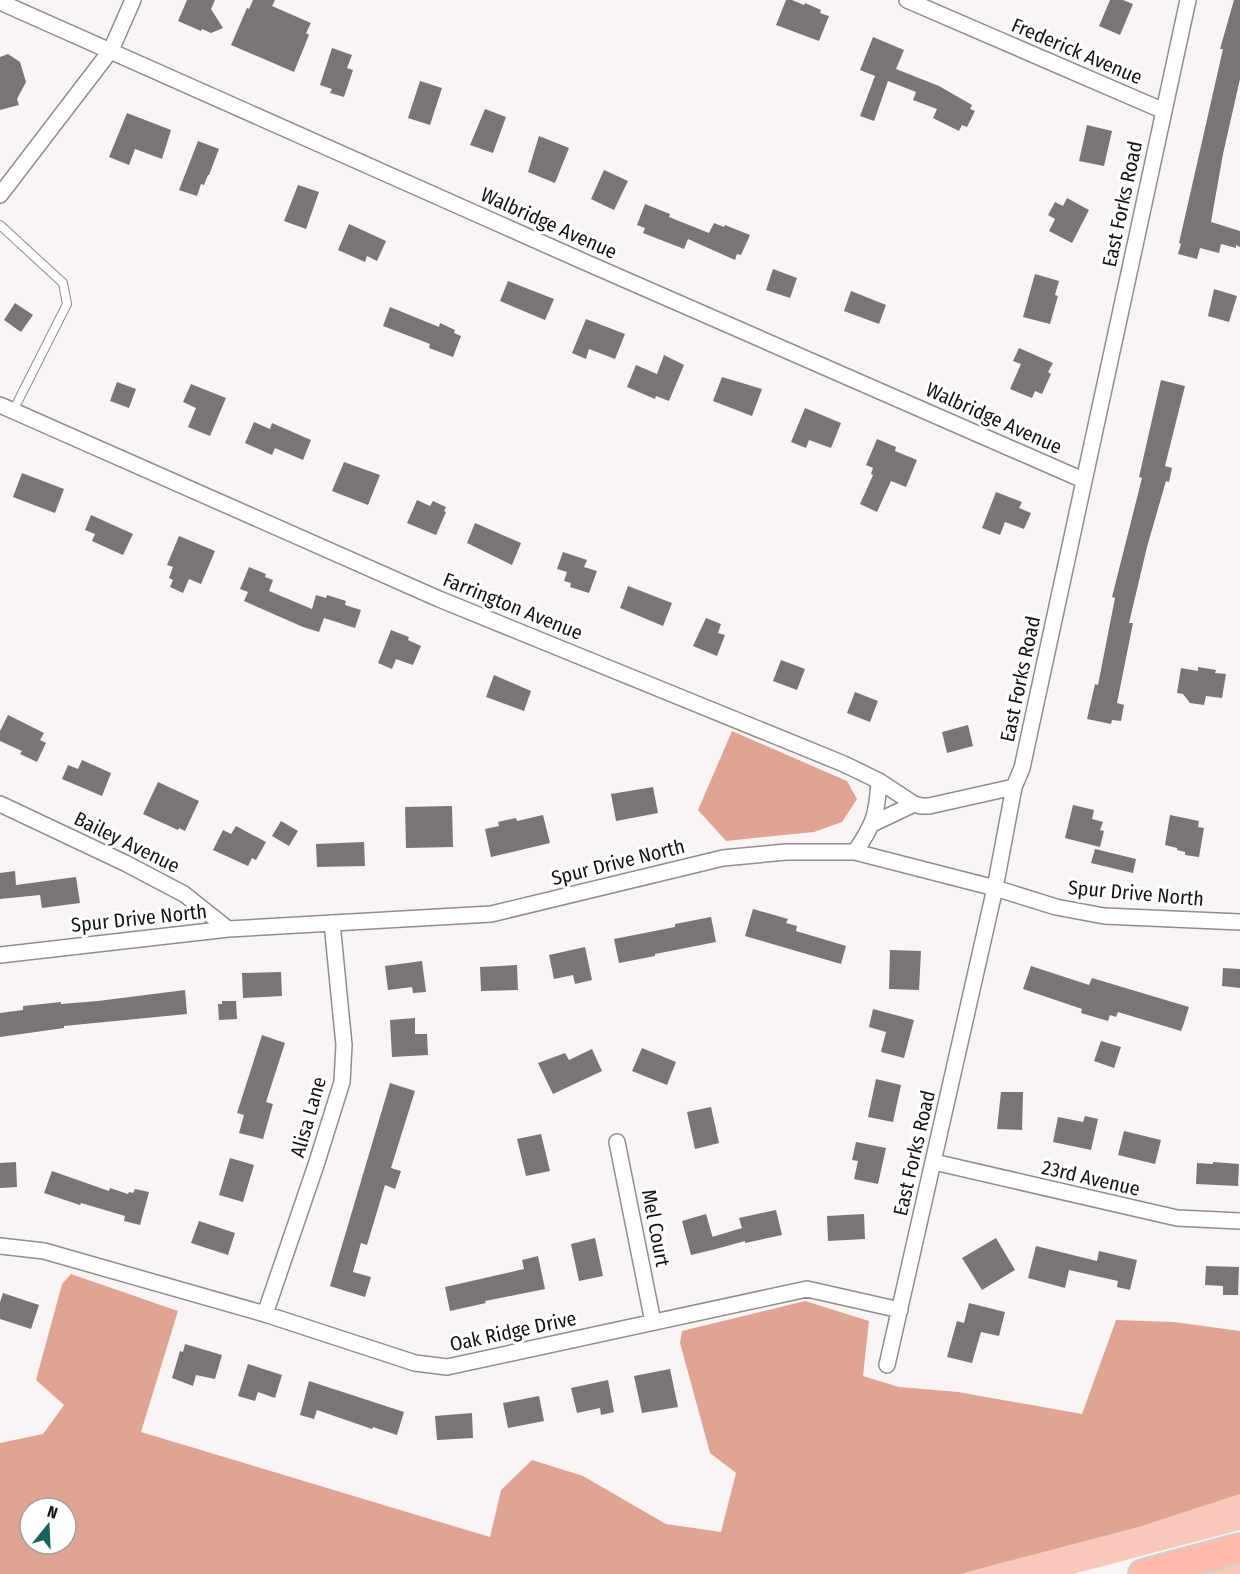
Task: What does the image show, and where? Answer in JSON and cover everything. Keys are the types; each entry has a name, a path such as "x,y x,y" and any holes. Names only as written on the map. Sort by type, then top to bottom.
{"highway":[{"path":"1143,1574 1240,1548"}],"street":[{"path":"0,195 111,50 133,0"},
{"name":"Frederick Avenue","path":"907,0 1164,111"},
{"name":"East Forks Road","path":"887,1365 995,888 1014,787 1022,768 1188,0"},
{"name":"Walbridge Avenue","path":"0,2 1083,480"},
{"name":"Farrington Avenue","path":"7,408 439,598 844,764 879,781 914,804"},
{"path":"855,852 873,823 878,809 879,781"},
{"path":"873,823 914,804 929,806 1014,787"},
{"name":"Bailey Avenue","path":"0,804 125,863 184,894 228,929"},
{"name":"Spur Drive North","path":"0,955 228,929 491,914 723,858 786,852 855,852 995,888 1056,907 1104,916 1240,922"},
{"name":"Alisa Lane","path":"265,1314 342,1082 344,1045 332,923"},
{"name":"Mel Court","path":"617,1142 653,1322"},
{"name":"23rd Avenue","path":"934,1162 1095,1201 1177,1218 1240,1221"},
{"name":"Oak Ridge Drive","path":"0,1245 44,1251 265,1314 415,1363 447,1367 807,1288 900,1310"}],"lane":[{"path":"0,225 63,283 68,304 7,408"}],"shaded area":[{"path":"732,731 847,781 857,799 842,822 814,832 726,841 698,810"},
{"path":"71,1274 178,1311 141,1432 490,1537 501,1490 532,1460 583,1476 666,1524 721,1532 736,1473 710,1453 680,1343 682,1331 805,1301 869,1321 863,1376 899,1387 958,1392 1082,1414 1116,1320 1174,1322 1240,1331 1240,1494 1139,1527 960,1574 0,1574 0,1443 43,1434 64,1405 36,1380 62,1284"},
{"path":"1240,1494 1240,1530 1073,1574 960,1574 1139,1527"},
{"path":"1240,1564 1240,1574 1201,1574"}],"building":[{"path":"187,0 215,0 211,9 223,28 211,33 178,21"},
{"path":"253,0 275,0 272,6 311,23 306,33 309,35 294,72 231,45 247,8 249,9"},
{"path":"786,0 804,5 805,3 829,16 819,41 776,25"},
{"path":"1110,0 1123,0 1133,4 1120,35 1099,26"},
{"path":"1234,0 1240,0 1240,79 1211,222 1240,231 1240,247 1221,244 1219,253 1200,248 1197,259 1178,254 1181,244 1179,243 1223,49 1220,49"},
{"path":"873,37 904,50 896,69 939,86 972,105 970,109 975,111 967,127 962,125 959,131 933,118 937,109 913,100 916,92 888,81 874,121 860,116 875,76 860,70"},
{"path":"332,48 352,55 347,68 353,70 344,97 330,93 332,89 320,85"},
{"path":"8,54 20,62 26,82 17,99 19,105 0,110 0,57"},
{"path":"420,81 442,88 430,125 408,118"},
{"path":"485,109 506,117 493,153 470,145"},
{"path":"127,113 171,130 162,159 135,149 129,165 109,157"},
{"path":"1087,125 1112,131 1104,166 1079,161"},
{"path":"539,136 569,148 555,183 528,172"},
{"path":"198,141 219,149 209,175 204,185 201,184 197,196 179,190"},
{"path":"604,170 628,181 614,210 591,199"},
{"path":"298,185 319,192 306,229 284,221"},
{"path":"1067,198 1089,210 1072,243 1049,231 1055,219 1048,215 1055,202 1063,206"},
{"path":"645,204 670,214 669,217 709,233 714,223 750,235 741,255 737,254 735,260 688,239 684,249 643,233 645,228 637,225"},
{"path":"349,224 386,241 377,261 367,256 365,262 338,250"},
{"path":"773,269 797,278 790,298 766,290"},
{"path":"1035,274 1059,281 1055,295 1058,296 1050,324 1023,317"},
{"path":"508,281 554,299 545,320 500,301"},
{"path":"1214,289 1237,296 1229,322 1208,316"},
{"path":"851,291 886,305 879,324 844,311"},
{"path":"15,303 33,315 21,332 4,320"},
{"path":"390,307 439,327 440,323 455,330 454,333 461,336 453,357 429,348 430,344 383,326"},
{"path":"586,319 625,334 615,359 589,349 586,359 572,353"},
{"path":"1019,348 1053,363 1042,394 1035,391 1032,398 1010,389 1021,364 1013,361"},
{"path":"664,355 684,365 669,401 656,396 655,399 627,387 636,365 657,374"},
{"path":"722,377 762,389 752,416 713,401"},
{"path":"1161,380 1185,386 1165,466 1172,468 1169,482 1166,481 1147,547 1129,623 1133,623 1117,703 1124,705 1121,721 1112,720 1111,724 1087,719 1095,684 1098,685 1115,598 1112,597 1142,478 1139,477"},
{"path":"117,382 136,389 129,408 110,401"},
{"path":"191,384 226,398 210,436 188,427 196,408 183,402"},
{"path":"805,408 841,423 831,448 809,440 806,448 791,442"},
{"path":"254,422 270,429 272,423 311,440 303,460 275,448 272,455 245,443"},
{"path":"877,439 896,447 895,451 917,460 906,487 891,481 877,512 860,504 873,475 871,474 873,468 866,465"},
{"path":"344,462 380,475 368,505 332,491"},
{"path":"22,473 64,489 55,513 13,497"},
{"path":"996,492 1022,502 1019,508 1031,513 1024,529 1005,522 1000,535 982,528"},
{"path":"417,500 430,506 433,501 446,507 436,535 407,523"},
{"path":"91,515 133,534 123,555 92,541 95,534 85,530"},
{"path":"475,523 521,543 512,565 467,543"},
{"path":"179,536 215,551 201,584 189,579 183,593 170,587 173,580 169,578 173,567 167,565"},
{"path":"563,552 587,560 584,567 597,571 589,593 570,587 571,583 564,581 567,572 557,569"},
{"path":"249,567 266,574 265,577 273,580 269,591 312,609 316,595 326,598 327,595 346,601 345,605 361,610 355,628 324,618 319,632 244,601 248,592 240,589"},
{"path":"628,586 672,603 663,626 620,608"},
{"path":"706,618 721,624 718,633 725,635 717,656 693,646"},
{"path":"391,630 409,637 408,640 421,646 413,665 396,659 392,669 378,663"},
{"path":"781,660 805,669 797,690 773,681"},
{"path":"1198,667 1226,674 1222,698 1206,696 1204,705 1190,703 1183,694 1177,693 1181,668 1198,671"},
{"path":"494,675 531,691 524,711 486,697"},
{"path":"855,692 878,701 870,722 847,713"},
{"path":"8,715 44,733 40,740 46,743 37,762 20,754 22,751 0,741 0,731"},
{"path":"968,725 973,746 947,753 942,732"},
{"path":"82,760 111,773 102,796 62,779 68,765 78,769"},
{"path":"158,782 199,801 185,831 143,814"},
{"path":"653,787 658,813 616,821 611,794"},
{"path":"1073,805 1094,810 1092,819 1103,822 1100,830 1104,831 1100,847 1065,838"},
{"path":"452,806 453,847 406,848 405,807"},
{"path":"543,815 550,843 491,857 485,829 499,826 498,822 516,818 517,821"},
{"path":"1170,815 1199,821 1198,827 1204,828 1199,857 1185,855 1185,852 1177,848 1165,845"},
{"path":"281,821 298,831 289,846 272,836"},
{"path":"236,826 266,842 256,860 252,858 248,866 213,850 223,830 231,834"},
{"path":"364,842 365,866 317,867 316,844"},
{"path":"1095,849 1136,859 1133,873 1091,863"},
{"path":"15,871 16,885 76,877 80,903 42,908 40,895 0,899 0,873"},
{"path":"753,909 788,919 786,923 797,926 796,931 846,946 841,964 745,936"},
{"path":"711,917 716,942 619,963 614,939"},
{"path":"585,947 592,980 575,984 573,975 554,979 549,955"},
{"path":"890,950 921,951 919,990 889,989"},
{"path":"422,961 426,992 413,993 412,987 388,990 385,966"},
{"path":"517,965 518,990 481,991 480,967"},
{"path":"1031,966 1089,985 1092,978 1189,1007 1181,1031 1118,1012 1116,1017 1110,1015 1108,1021 1081,1013 1082,1009 1023,989"},
{"path":"1223,968 1240,969 1240,988 1222,986"},
{"path":"281,972 282,996 243,998 242,973"},
{"path":"185,990 187,1014 64,1026 64,1028 0,1037 0,1013 23,1010 23,1006 98,1001"},
{"path":"222,1001 236,1001 237,1019 219,1020 218,1004 222,1004"},
{"path":"873,1009 914,1020 904,1058 881,1052 886,1032 869,1027"},
{"path":"415,1018 415,1034 427,1034 428,1055 392,1057 390,1020"},
{"path":"262,1035 285,1043 266,1102 273,1104 263,1139 239,1133 244,1115 237,1113"},
{"path":"1101,1041 1121,1047 1114,1068 1094,1061"},
{"path":"642,1048 676,1062 667,1085 632,1071"},
{"path":"592,1049 602,1071 553,1094 538,1063 565,1053 569,1060"},
{"path":"876,1079 901,1085 893,1122 868,1117"},
{"path":"390,1083 415,1091 391,1168 401,1171 395,1189 385,1185 367,1245 361,1243 353,1272 371,1277 365,1297 330,1286"},
{"path":"1001,1092 1023,1092 1022,1130 997,1129"},
{"path":"711,1107 719,1143 695,1149 687,1112"},
{"path":"1085,1116 1098,1119 1091,1150 1053,1142 1058,1117 1083,1122"},
{"path":"1124,1131 1161,1140 1155,1164 1118,1155"},
{"path":"541,1134 550,1171 526,1176 517,1139"},
{"path":"856,1142 886,1148 878,1184 854,1179 858,1161 852,1160"},
{"path":"230,1158 254,1165 243,1202 219,1195"},
{"path":"16,1162 17,1187 0,1188 0,1163"},
{"path":"1213,1162 1239,1164 1238,1186 1196,1184 1197,1163 1213,1164"},
{"path":"52,1171 109,1191 110,1188 128,1194 133,1193 135,1189 149,1192 140,1225 124,1221 125,1216 44,1193"},
{"path":"776,1210 782,1235 745,1243 745,1241 716,1249 712,1237 742,1228 739,1218"},
{"path":"706,1214 716,1249 691,1255 682,1221"},
{"path":"864,1214 865,1239 828,1241 827,1216"},
{"path":"199,1221 235,1233 228,1255 191,1243"},
{"path":"595,1238 603,1276 579,1281 571,1244"},
{"path":"996,1238 1015,1270 982,1290 962,1258"},
{"path":"1036,1246 1097,1261 1099,1251 1137,1260 1130,1290 1117,1287 1118,1281 1069,1270 1065,1288 1028,1278"},
{"path":"538,1256 545,1289 485,1301 486,1303 450,1311 445,1287 524,1269 522,1260"},
{"path":"1206,1266 1239,1267 1238,1295 1223,1295 1223,1286 1205,1285"},
{"path":"3,1293 39,1305 31,1329 0,1319 0,1302"},
{"path":"969,1303 1005,1312 999,1336 981,1332 972,1363 947,1357 957,1321 964,1323"},
{"path":"185,1344 222,1355 215,1379 196,1375 193,1386 172,1378 180,1351 183,1352"},
{"path":"248,1364 282,1375 275,1398 258,1392 255,1401 238,1396"},
{"path":"670,1369 678,1407 642,1413 634,1376"},
{"path":"608,1380 614,1412 601,1415 600,1408 577,1413 571,1388"},
{"path":"309,1381 404,1412 397,1435 317,1410 314,1419 300,1415"},
{"path":"539,1396 544,1421 508,1428 503,1403"},
{"path":"472,1413 473,1438 437,1440 435,1416"}]}
